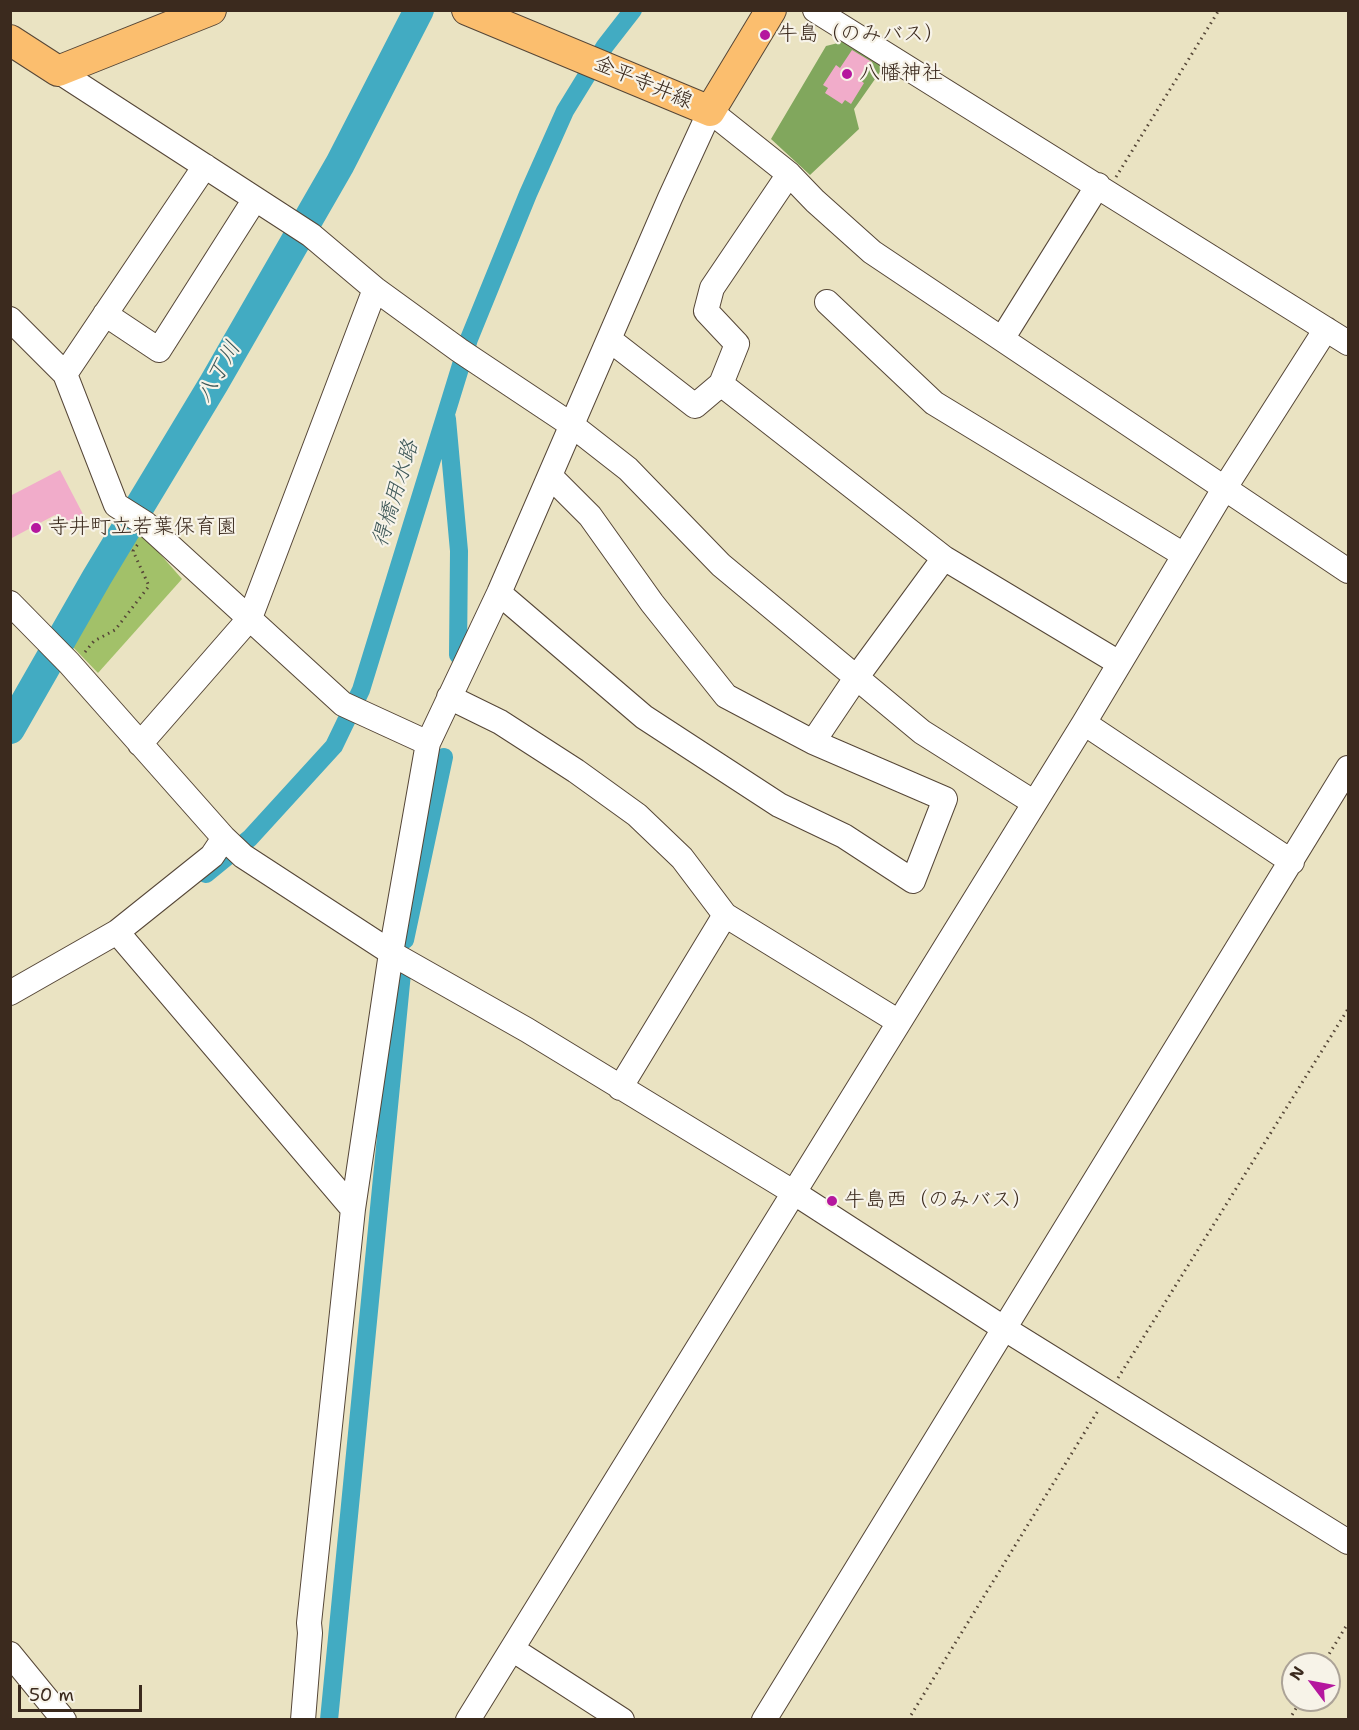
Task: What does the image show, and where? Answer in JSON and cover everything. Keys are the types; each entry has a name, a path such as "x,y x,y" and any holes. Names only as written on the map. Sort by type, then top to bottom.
{"main road":[{"name":"金平寺井線","path":"467,10 710,111 771,10"},
{"path":"10,40 58,71 207,11"}],"street":[{"path":"815,10 1348,343"},
{"path":"58,71 310,235 375,289 467,355 573,426 628,470 721,565 922,732 1033,802"},
{"path":"303,1719 309,1623 353,1209 401,959 428,743 499,593 710,111 789,174 815,201 872,252 1348,571"},
{"path":"65,374 205,166"},
{"path":"610,340 696,406 721,384 737,344 706,311 712,288 789,174"},
{"path":"1002,339 1102,188"},
{"path":"105,314 159,350 255,199"},
{"path":"140,744 250,618 375,289"},
{"path":"826,302 934,403 1185,555"},
{"path":"10,319 65,374 116,505 148,525 352,709 428,743"},
{"path":"468,1719 1033,802 1084,723 1224,489 1326,328"},
{"path":"721,384 944,558 1119,663"},
{"path":"499,593 645,717 779,805 844,836 913,881 945,799 813,742 726,696 652,603 590,516 550,476"},
{"path":"813,742 856,678 944,558"},
{"path":"10,603 43,634 232,845 401,959 527,1030 793,1192 1005,1329 1348,1542"},
{"path":"449,697 500,722 576,771 637,815 682,858 725,915 899,1022"},
{"path":"1084,723 1292,862"},
{"path":"764,1719 1348,768"},
{"path":"10,993 117,932 212,856 232,845"},
{"path":"620,1088 725,915"},
{"path":"117,932 353,1209"},
{"path":"512,1649 622,1719"},
{"path":"10,1654 64,1719"}],"path":[{"path":"1102,188 1219,10"},
{"path":"71,665 94,641 115,630 149,586 133,551 148,525"},
{"path":"908,1719 1348,1009"},
{"path":"1330,1652 1348,1623"}],"green space":[{"path":"854,39 887,62 854,109 859,129 810,175 771,139 826,46"},
{"path":"139,530 182,579 98,673 70,644"}],"building":[{"name":"八幡神社","path":"852,50 872,62 860,80 864,83 851,104 845,100 842,104 825,93 828,88 823,85 836,65 840,68"},
{"path":"60,470 85,518 64,530 55,515 10,539 10,496"}],"waterway":[{"name":"八丁川","path":"10,729 340,164 419,10"},
{"name":"得橋用水路","path":"206,874 250,838 334,746 361,690 469,339 528,194 565,111 605,46 633,10"},
{"path":"447,419 459,551 458,655"},
{"path":"405,940 444,757"},
{"path":"329,1720 402,973"}],"place":[{"name":"牛島（のみバス）","path":"765,35"},
{"name":"八幡神社","path":"847,74"},
{"name":"寺井町立若葉保育園","path":"36,528"},
{"name":"牛島西（のみバス）","path":"832,1201"}]}
